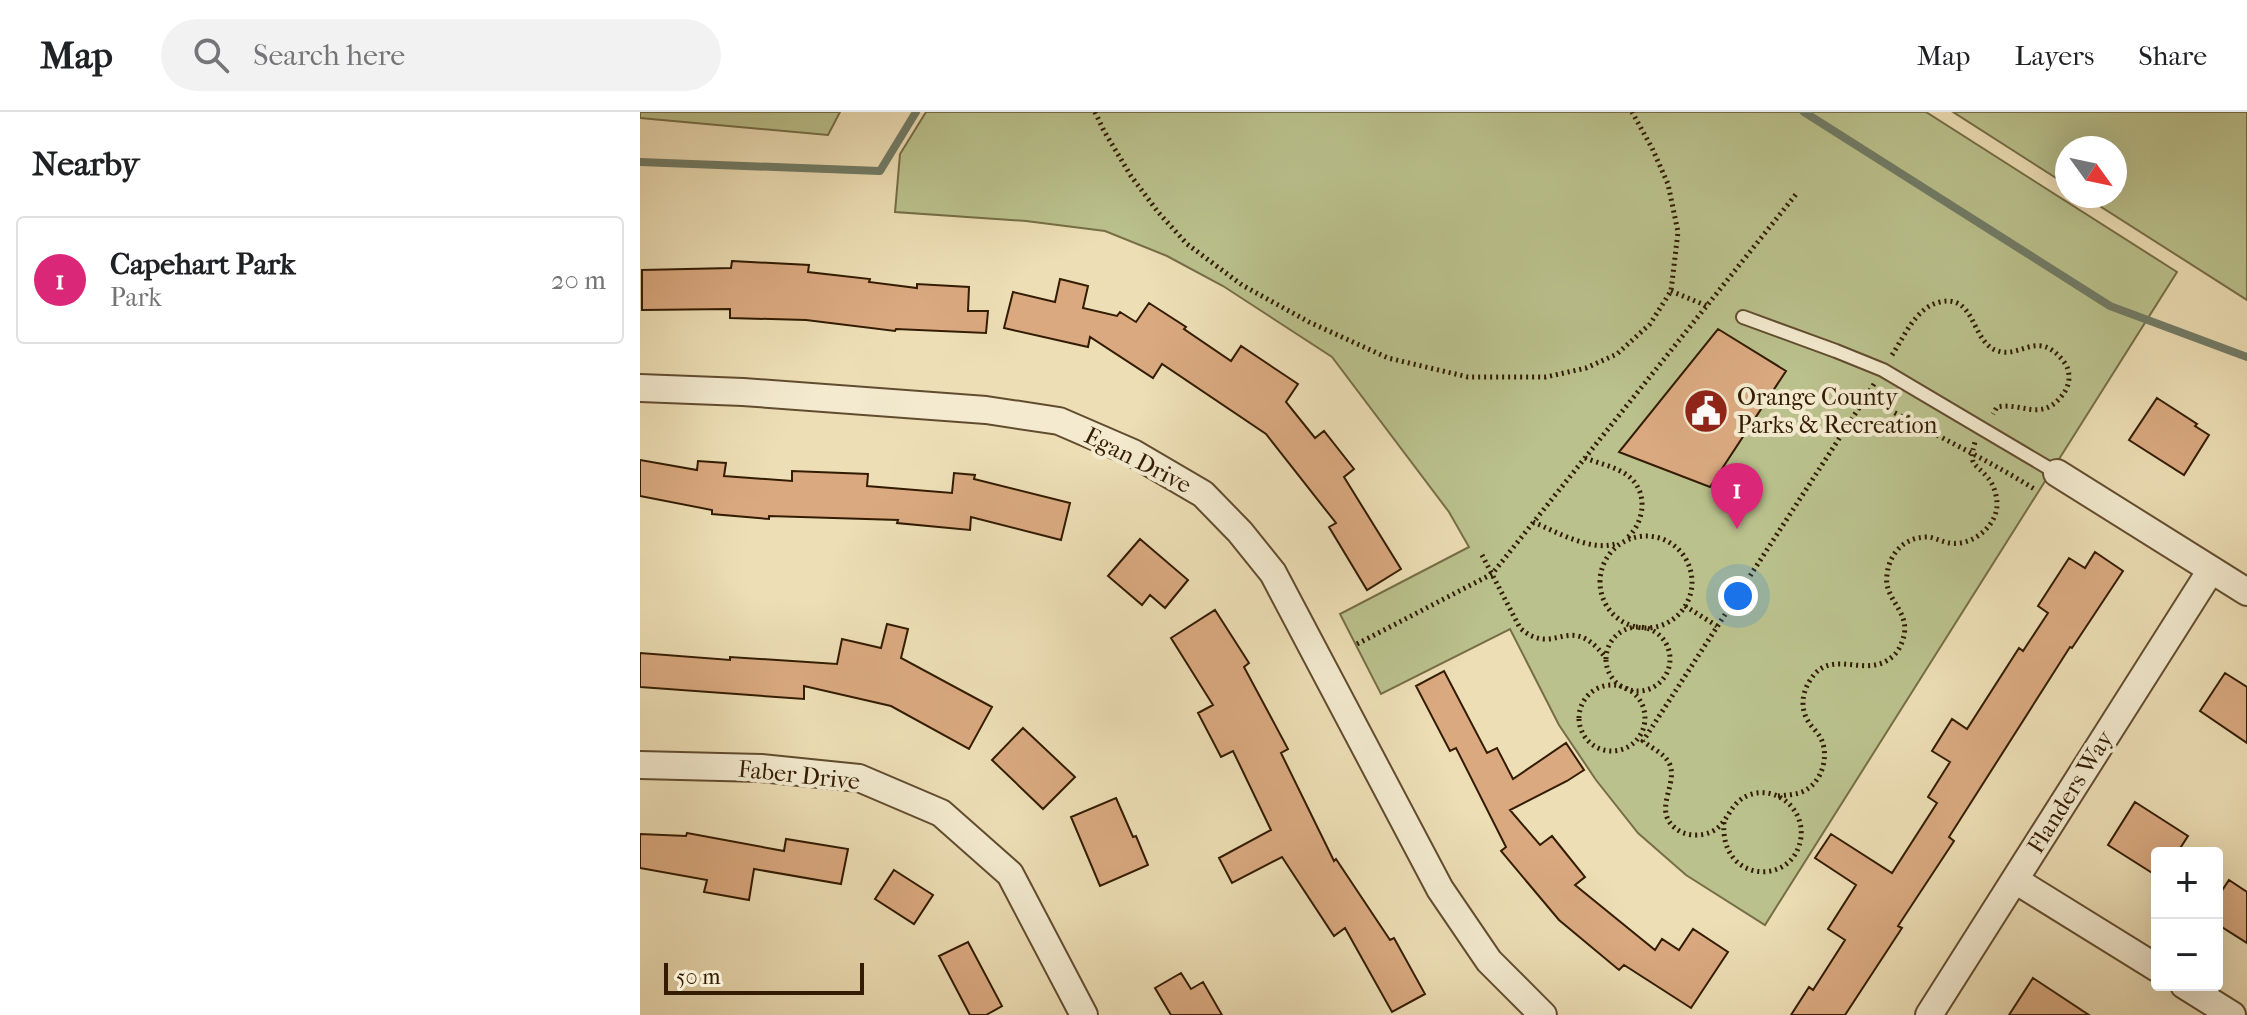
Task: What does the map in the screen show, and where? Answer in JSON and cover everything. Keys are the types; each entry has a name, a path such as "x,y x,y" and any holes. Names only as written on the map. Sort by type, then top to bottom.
{"street":[{"name":"Egan Drive","path":"640,388 743,392 986,410 1059,421 1133,453 1203,494 1240,532 1273,573 1440,889 1489,961 1543,1015"},
{"path":"2050,484 2247,592"},
{"name":"Flanders Way","path":"1929,1015 2211,570"},
{"name":"Faber Drive","path":"640,765 761,768 859,778 941,813 1010,874 1084,1015"},
{"path":"2015,880 2151,964"},
{"path":"2194,991 2232,1015"}],"lane":[{"path":"1743,317 1883,370 1983,429 2050,484"}],"path":[{"path":"1095,112 1131,176 1158,212 1187,244 1242,285 1309,322 1388,358 1468,377 1546,377 1586,368 1617,354 1650,324 1671,291 1678,232 1668,184 1632,112"},
{"path":"1357,644 1492,574 1797,193"},
{"path":"1671,291 1707,306"},
{"path":"1585,458 1626,473 1641,495 1640,521 1633,533 1612,550 1603,563 1599,577 1605,606 1616,619 1652,630 1667,644 1670,654 1666,674 1659,683 1640,691 1607,685 1588,695 1582,704 1579,715 1584,736 1601,749 1612,751 1643,741 1916,318 1929,307 1941,302 1954,302 1967,309 1980,337 1994,349 2006,352 2035,344 2049,347 2068,368 2069,382 2061,397 2049,408 2033,411 2007,405 1997,407 1975,440 1972,455 1976,468 1989,478 1996,492 1997,512 1982,534 1965,543 1951,544 1929,537 1902,545 1893,553 1886,586 1904,619 1905,632 1892,657 1868,667 1832,664 1812,677 1803,697 1803,708 1807,720 1822,740 1826,758 1822,772 1806,791 1778,796 1751,794 1729,810 1718,829 1705,835 1683,833 1667,815 1665,802 1671,767 1665,757 1643,741"},
{"path":"1866,397 1972,455 2050,484"},
{"path":"1533,522 1596,547 1610,547 1638,536 1653,536 1668,541 1680,550 1688,562 1692,577 1691,592 1675,618 1661,625 1622,631 1608,647 1606,657"},
{"path":"1482,555 1520,628 1528,635 1537,640 1579,634 1591,639 1606,657 1612,677 1636,695 1642,704 1644,726 1632,744"},
{"path":"1685,606 1717,626"},
{"path":"1724,822 1726,849 1742,867 1765,872 1777,869 1795,854 1801,841 1798,814 1778,796"}],"green space":[{"path":"640,112 840,112 828,135 640,118"},
{"path":"926,112 1926,112 2055,194 2055,208 2077,208 2177,272 1765,925 1686,875 1638,833 1596,780 1559,725 1510,629 1381,694 1340,614 1469,547 1449,512 1332,357 1223,286 1167,256 1105,231 1026,221 895,212 900,154"},
{"path":"1953,112 2247,112 2247,300 2103,208 2127,208 2127,136 2055,136 2055,177"}],"building":[{"path":"732,261 809,265 808,272 917,288 917,284 969,287 968,311 988,311 986,333 895,331 806,320 730,318 730,309 642,310 642,270 731,268"},
{"path":"1060,279 1088,286 1083,308 1117,316 1120,312 1136,322 1149,303 1231,361 1241,346 1298,384 1286,402 1315,438 1324,431 1354,469 1344,477 1401,569 1367,590 1329,527 1336,523 1266,434 1162,364 1153,378 1090,337 1088,347 1004,328 1013,292 1055,302"},
{"name":"Orange County Parks & Recreation","path":"1718,329 1786,371 1710,487 1619,452"},
{"path":"2157,398 2209,435 2184,475 2129,440"},
{"path":"640,460 697,470 698,461 726,463 724,476 792,481 792,471 868,474 867,486 952,493 954,473 975,475 974,479 1070,503 1061,540 971,517 970,530 897,523 898,520 769,516 769,519 712,514 712,510 640,496"},
{"path":"1140,539 1188,580 1165,608 1150,595 1142,605 1108,576"},
{"path":"2095,552 2123,571 2070,647 1949,837 1954,841 1845,1015 1791,1015 1809,987 1813,990 1845,940 1828,929 1856,885 1815,858 1831,834 1892,873 1937,803 1928,797 1950,762 1932,751 1952,719 1967,729 2019,648 2023,651 2048,613 2038,606 2069,558 2085,568"},
{"path":"1215,610 1249,663 1244,667 1288,749 1281,753 1334,861 1336,859 1390,940 1394,938 1425,994 1392,1012 1345,928 1334,936 1282,857 1232,883 1219,858 1271,830 1233,751 1221,757 1198,713 1213,705 1171,638"},
{"path":"887,624 908,629 901,658 992,707 969,749 891,706 804,686 804,699 640,687 640,653 837,664 842,639 881,648"},
{"path":"1444,671 1487,753 1497,748 1513,779 1566,743 1584,770 1510,810 1540,845 1552,836 1585,877 1575,885 1655,950 1662,939 1679,950 1693,929 1728,952 1691,1008 1624,965 1619,970 1559,920 1501,851 1506,847 1456,748 1450,751 1416,686"},
{"path":"2225,673 2247,687 2247,743 2200,711"},
{"path":"1023,728 1075,777 1043,809 992,760"},
{"path":"1116,798 1148,865 1100,886 1071,817"},
{"path":"2135,802 2188,836 2181,847 2151,847 2151,872 2108,845"},
{"path":"687,833 784,851 786,839 848,849 841,884 754,869 749,900 704,892 707,880 640,868 640,834 686,836"},
{"path":"894,870 933,895 914,924 875,899"},
{"path":"2229,880 2247,892 2247,943 2223,928 2223,889"},
{"path":"968,942 1002,1006 986,1015 970,1015 939,956"},
{"path":"1181,973 1191,989 1203,982 1222,1015 1171,1015 1155,988"},
{"path":"2033,978 2089,1015 2009,1015"}],"waterway":[{"path":"640,162 880,171 916,112"},
{"path":"1804,112 2110,306 2247,357"}],"place":[{"name":"Orange County Parks & Recreation","path":"1706,411"},
{"name":"Capehart Park","path":"1737,529"}]}
